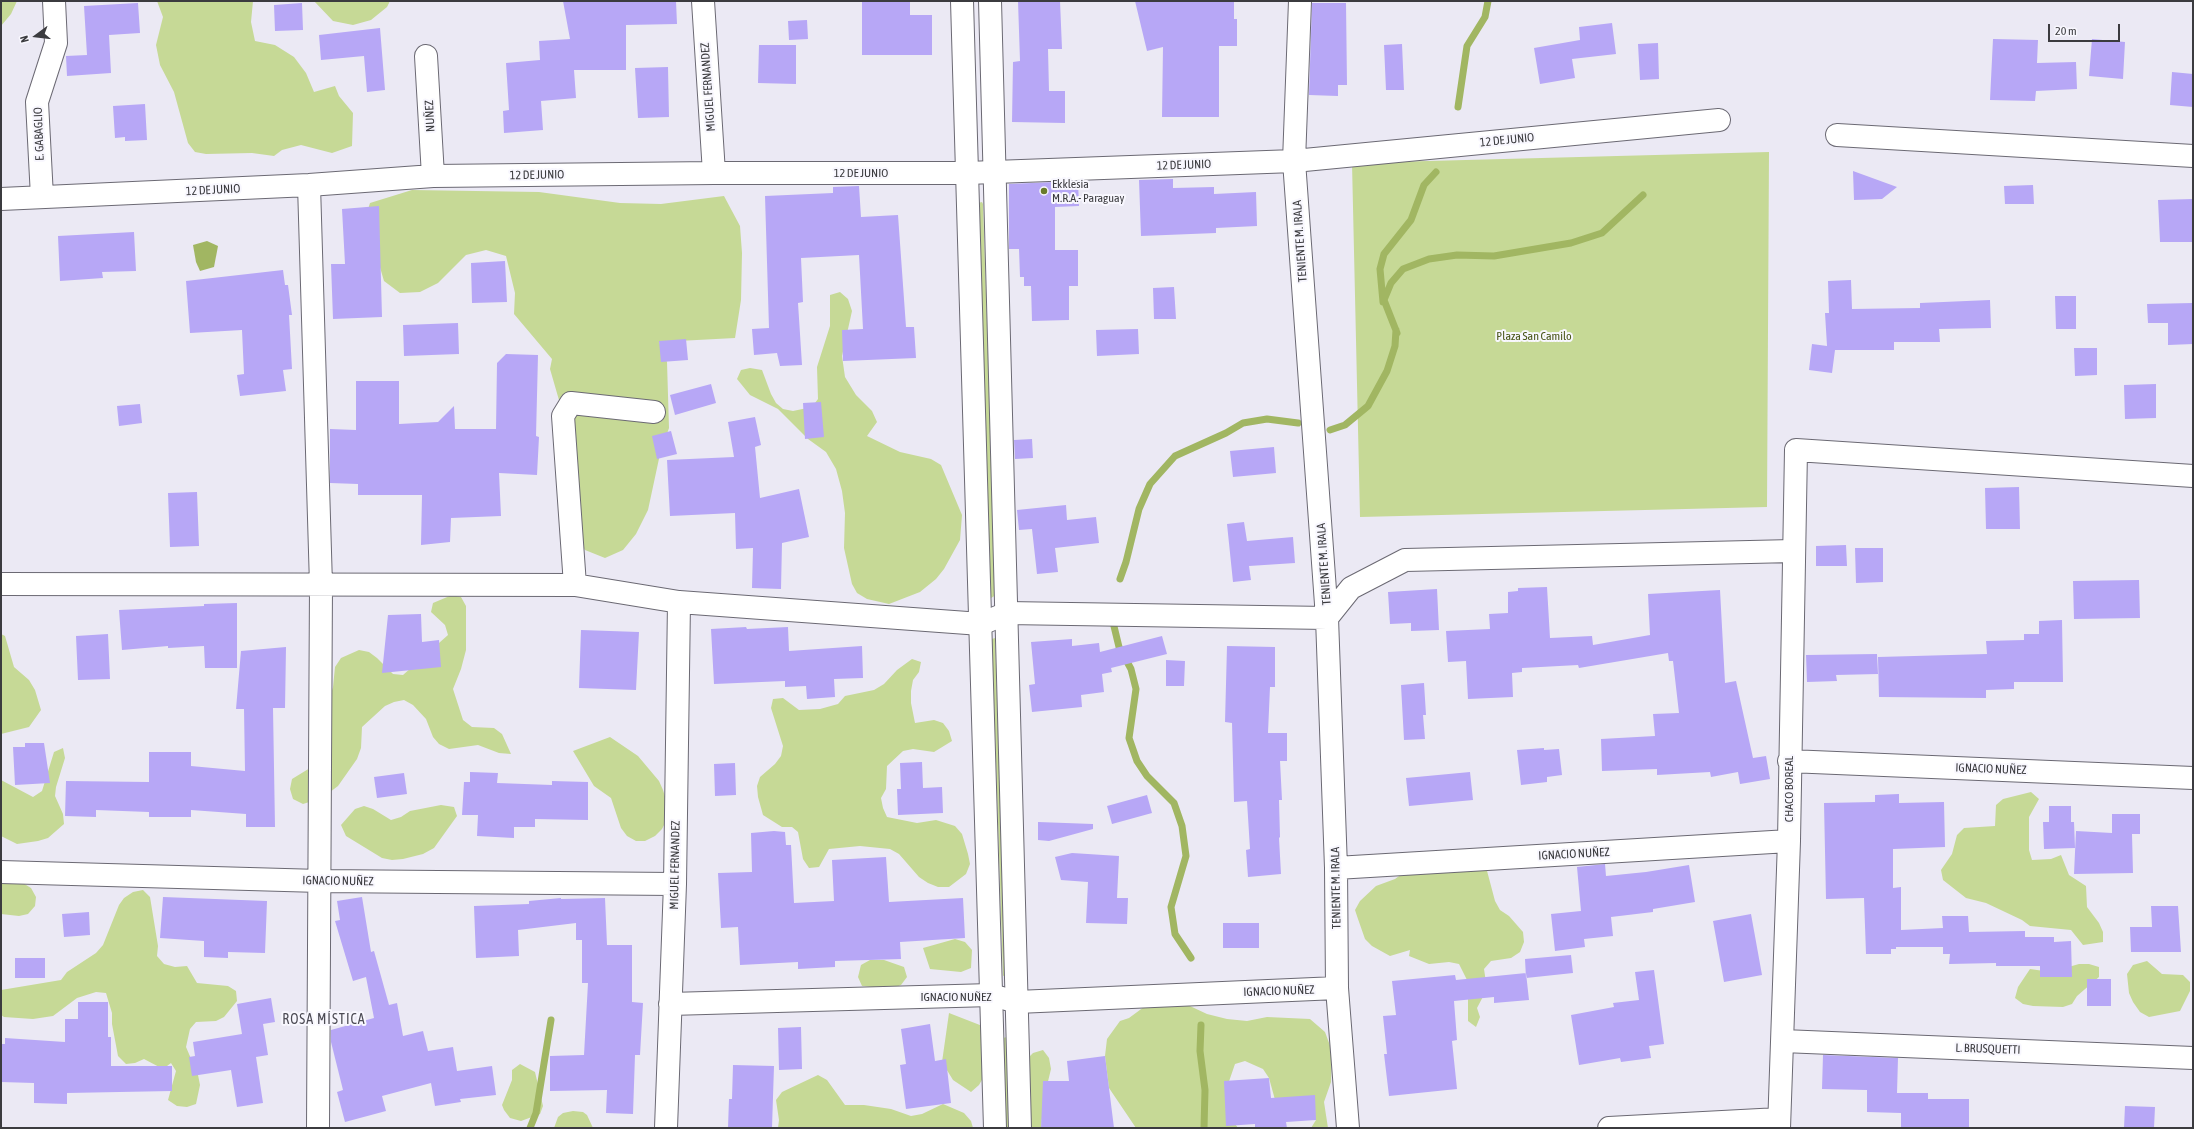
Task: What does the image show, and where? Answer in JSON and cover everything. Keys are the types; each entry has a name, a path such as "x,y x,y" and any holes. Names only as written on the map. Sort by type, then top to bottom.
{"street":[{"name":"E. GABAGLIO","path":"42,197 38,102 56,43 54,1"},
{"name":"MIGUEL FERNANDEZ","path":"703,1 714,173"},
{"path":"962,1 995,1128"},
{"path":"990,1 1020,1128"},
{"name":"TENIENTE M. IRALA","path":"1300,1 1294,161 1327,618 1336,868 1337,988 1348,1128"},
{"name":"NUÑEZ","path":"426,56 433,176"},
{"name":"12 DE JUNIO","path":"1,199 309,185 433,176 714,173 967,173 1294,161 1719,120"},
{"path":"1837,135 2193,156"},
{"path":"309,185 321,585 318,1128"},
{"path":"575,585 563,416 571,403 654,412"},
{"name":"CHACO BOREAL","path":"1779,1124 1789,841 1789,760 1796,450 2193,476"},
{"path":"1,584 575,585 679,602 980,624 1007,613 1327,618 1351,588 1405,560 1793,551"},
{"name":"MIGUEL FERNANDEZ","path":"666,1128 675,884 679,602"},
{"name":"IGNACIO NUÑEZ","path":"1789,760 2193,778"},
{"name":"IGNACIO NUÑEZ","path":"1336,868 1789,841"},
{"name":"IGNACIO NUÑEZ","path":"1,872 320,882 675,884"},
{"name":"IGNACIO NUÑEZ","path":"670,1004 991,995 1017,1002 1337,988"},
{"name":"L. BRUSQUETTI","path":"1783,1041 2193,1058"},
{"path":"1609,1128 1779,1124"}],"green space":[{"path":"1,1 17,1 11,14 1,26"},
{"path":"157,1 253,1 251,22 255,41 275,45 294,57 306,73 314,92 335,86 339,96 353,113 352,146 332,153 301,145 282,150 274,156 252,153 206,154 195,152 188,143 174,92 160,65 156,45 163,17"},
{"path":"314,1 390,1 387,7 371,20 353,25 333,21"},
{"name":"Plaza San Camilo","path":"1769,152 1767,507 1360,517 1352,163"},
{"path":"412,190 539,192 620,203 661,204 724,196 740,226 742,253 741,300 735,338 659,342 667,362 669,428 660,454 648,510 636,534 623,550 605,558 585,550 580,542 561,407 550,369 552,359 514,314 515,293 506,256 486,250 466,255 438,283 420,292 400,293 384,281 372,240 364,222 370,203"},
{"path":"982,202 996,595 991,598 989,596 978,203"},
{"path":"840,292 848,299 852,311 842,356 845,377 856,395 872,411 877,422 867,436 900,452 931,459 941,465 962,515 960,540 944,569 936,579 920,592 889,604 867,599 857,593 852,584 844,548 845,513 842,491 836,469 826,452 808,439 778,409 750,395 737,379 741,370 750,368 762,370 771,394 776,403 783,409 793,411 812,407 818,399 817,367 830,326 830,295"},
{"path":"452,595 461,597 466,606 466,650 461,669 453,689 463,720 472,727 494,728 502,734 511,754 499,753 478,745 449,749 439,744 433,737 426,719 413,705 404,700 394,702 385,706 362,727 361,748 357,759 338,786 322,798 303,804 293,799 290,789 292,779 310,768 333,687 335,667 341,658 359,650 369,652 393,674 403,675 448,635 445,625 431,612 433,603"},
{"path":"1,634 5,636 14,667 29,680 35,690 41,710 29,727 1,734"},
{"path":"995,638 1006,975 1003,976 992,639"},
{"path":"912,659 921,662 919,672 913,680 911,691 911,703 915,723 934,720 943,723 949,731 952,741 934,752 913,749 903,751 887,766 886,789 881,798 883,808 887,817 917,823 936,820 955,826 962,834 968,854 970,864 966,874 949,887 938,887 919,877 899,854 890,849 860,846 829,849 819,867 809,868 803,859 798,832 792,827 782,827 763,815 758,797 757,786 760,777 775,764 781,756 783,746 771,708 773,699 783,698 799,710 820,709 838,704 845,696 874,690 884,684 897,670"},
{"path":"610,737 638,756 659,781 663,790 669,809 667,819 662,829 655,836 645,841 636,841 627,836 621,828 611,798 594,786 573,751"},
{"path":"63,748 65,758 56,787 55,796 63,814 64,824 48,838 38,841 17,844 1,836 1,780 33,797 42,791 54,752"},
{"path":"2031,792 2039,799 2029,817 2029,850 2032,860 2051,859 2061,855 2069,875 2086,886 2087,907 2099,923 2103,932 2103,942 2083,945 2071,930 2030,926 2022,920 1986,903 1966,898 1943,880 1941,870 1952,854 1957,835 1964,828 1995,826 1996,805 2003,799"},
{"path":"441,805 454,807 457,816 434,848 423,854 403,859 392,860 382,858 346,836 341,825 355,809 364,806 373,809 391,820 401,817 410,811"},
{"path":"1420,861 1486,867 1495,901 1500,910 1509,916 1523,932 1524,942 1520,952 1511,958 1491,961 1484,969 1487,989 1477,1008 1480,1017 1476,1027 1468,1021 1468,982 1459,964 1449,962 1429,964 1409,956 1410,950 1390,956 1372,946 1365,939 1358,919 1355,910 1360,901 1376,886 1395,879"},
{"path":"1,874 13,877 31,888 36,897 35,906 28,914 19,916 1,914"},
{"path":"143,890 150,897 158,946 157,956 164,964 175,967 187,966 197,983 228,986 236,991 237,1001 224,1017 216,1021 196,1022 190,1029 186,1047 198,1075 200,1085 196,1104 187,1107 177,1106 168,1100 176,1071 171,1063 163,1069 144,1059 135,1063 126,1064 118,1056 112,1024 112,1013 106,993 96,992 77,998 53,1016 33,1019 4,1017 1,1015 1,990 61,980 67,972 96,953 103,945 119,905 124,898 133,892"},
{"path":"955,939 965,942 972,950 971,968 961,972 930,969 923,948"},
{"path":"870,960 884,960 904,967 907,977 901,985 891,989 862,986 858,977 861,965"},
{"path":"2147,961 2162,974 2183,975 2190,982 2190,991 2180,1011 2149,1017 2140,1012 2133,1002 2129,993 2127,974 2133,965"},
{"path":"2079,964 2089,964 2099,967 2099,977 2077,996 2072,1004 2063,1007 2033,1006 2023,1004 2015,998 2018,987 2030,969 2051,972"},
{"path":"1177,1000 1207,1014 1227,1019 1247,1021 1267,1017 1310,1019 1325,1032 1332,1051 1331,1082 1324,1102 1328,1128 1311,1128 1316,1120 1313,1117 1277,1107 1269,1078 1263,1069 1245,1061 1235,1064 1225,1093 1233,1121 1238,1128 1136,1128 1109,1088 1105,1056 1107,1039 1120,1021 1129,1018 1148,1004"},
{"path":"949,1013 985,1027 990,1066 979,1085 971,1092 953,1080 942,1062"},
{"path":"1007,1037 1011,1128 1005,1128 1003,1038"},
{"path":"1043,1050 1049,1058 1051,1069 1044,1098 1041,1128 1027,1128 1019,1067 1033,1053"},
{"path":"520,1064 535,1072 543,1106 540,1114 521,1121 510,1118 502,1105 512,1080 512,1070"},
{"path":"818,1075 827,1080 845,1105 864,1105 891,1109 911,1116 922,1114 943,1104 964,1113 971,1121 973,1128 778,1128 779,1120 776,1100 782,1092"},
{"path":"573,1111 583,1112 587,1115 593,1128 554,1128 558,1117 563,1113"}],"shaded area":[{"path":"207,241 218,246 214,267 200,271 196,262 193,245"}],"building":[{"path":"563,1 676,1 677,24 626,25 626,70 574,70 576,98 541,101 543,130 504,133 503,111 509,110 506,63 540,60 539,41 570,39"},
{"path":"862,1 910,1 910,15 932,15 932,55 862,55"},
{"path":"1018,1 1060,1 1062,49 1048,49 1049,91 1065,91 1065,123 1012,122 1013,62 1020,61"},
{"path":"1135,1 1234,1 1234,19 1237,19 1237,46 1219,46 1219,117 1162,117 1163,47 1147,51"},
{"path":"138,3 140,33 109,35 111,73 67,76 66,56 87,55 84,6"},
{"path":"302,3 303,30 275,31 274,5"},
{"path":"1312,3 1346,3 1347,85 1338,85 1338,96 1309,95"},
{"path":"807,20 808,39 789,40 788,21"},
{"path":"1612,23 1616,54 1572,59 1575,78 1540,84 1534,48 1580,40 1579,27"},
{"path":"380,28 385,90 367,92 364,56 321,60 319,35"},
{"path":"1993,39 2038,40 2037,63 2076,62 2077,89 2036,91 2035,101 1990,100"},
{"path":"2092,39 2125,42 2123,79 2089,76"},
{"path":"1658,43 1659,79 1640,80 1638,44"},
{"path":"1402,44 1404,90 1386,90 1384,45"},
{"path":"759,45 796,45 796,84 758,83"},
{"path":"668,67 669,117 638,118 635,68"},
{"path":"2172,72 2193,74 2193,107 2170,105"},
{"path":"145,104 147,140 125,141 125,137 115,138 113,106"},
{"path":"1853,171 1897,187 1882,199 1854,200"},
{"path":"1173,179 1173,188 1214,187 1214,194 1256,192 1257,226 1216,228 1216,233 1141,236 1139,180"},
{"path":"1078,181 1079,206 1055,207 1055,250 1078,250 1078,286 1069,286 1069,320 1032,321 1031,286 1024,286 1024,277 1020,277 1019,249 1009,249 1009,184"},
{"path":"2033,185 2034,204 2005,204 2004,186"},
{"path":"859,186 861,217 898,215 906,327 914,327 916,358 843,361 842,330 863,329 859,255 801,258 803,302 798,303 802,365 780,366 777,353 754,355 752,329 769,328 765,196 833,193 833,187"},
{"path":"2193,199 2193,242 2160,242 2158,200"},
{"path":"379,206 382,317 333,319 331,264 345,264 342,209"},
{"path":"134,232 136,271 102,272 103,278 60,281 58,236"},
{"path":"505,261 507,302 472,303 471,263"},
{"path":"283,270 285,285 288,285 292,315 289,315 292,369 283,370 286,391 240,396 237,375 244,374 242,330 190,333 186,281"},
{"path":"1851,280 1852,309 1920,308 1920,303 1990,300 1991,328 1939,329 1940,342 1894,342 1894,350 1835,350 1832,373 1809,370 1812,344 1827,346 1825,313 1829,313 1828,281"},
{"path":"1174,287 1176,319 1154,319 1153,288"},
{"path":"2055,296 2076,296 2076,329 2056,329"},
{"path":"2193,303 2193,344 2168,345 2168,323 2148,323 2147,304"},
{"path":"458,323 459,354 404,356 403,325"},
{"path":"1138,329 1139,354 1097,356 1096,330"},
{"path":"686,339 688,360 661,362 659,341"},
{"path":"2074,348 2097,348 2097,375 2075,376"},
{"path":"506,354 538,355 536,436 539,437 537,475 499,473 501,516 451,518 450,542 421,545 422,495 358,495 358,484 330,483 330,429 356,430 356,381 399,381 399,424 438,422 454,406 455,429 496,429 497,363"},
{"path":"711,384 716,403 675,415 670,395"},
{"path":"2156,384 2156,418 2125,419 2124,385"},
{"path":"821,402 824,437 805,439 803,403"},
{"path":"140,404 142,423 119,426 117,406"},
{"path":"755,417 761,445 755,447 760,498 799,489 809,537 782,543 781,589 752,588 753,548 736,549 735,513 670,516 667,460 734,457 728,422"},
{"path":"671,431 677,454 657,459 652,436"},
{"path":"1032,439 1033,458 1015,459 1014,440"},
{"path":"1274,447 1276,473 1233,477 1230,451"},
{"path":"2019,487 2020,529 1986,529 1985,488"},
{"path":"197,492 199,546 170,547 168,493"},
{"path":"1066,505 1067,520 1096,517 1099,543 1055,548 1058,572 1037,574 1032,529 1019,530 1017,510"},
{"path":"1244,522 1247,541 1293,537 1295,563 1249,566 1251,580 1233,582 1227,524"},
{"path":"1846,545 1847,566 1816,566 1816,546"},
{"path":"1855,548 1883,548 1883,582 1856,583"},
{"path":"2139,580 2140,618 2074,619 2073,581"},
{"path":"1547,587 1550,638 1592,636 1593,645 1650,635 1648,594 1720,590 1725,683 1736,681 1753,758 1766,756 1770,779 1740,784 1738,772 1711,777 1710,772 1657,775 1657,769 1602,771 1601,739 1655,736 1653,714 1679,713 1673,661 1669,661 1668,653 1579,668 1578,665 1522,668 1522,672 1512,673 1513,697 1468,699 1466,661 1448,662 1446,631 1490,629 1489,614 1508,613 1508,592 1518,591 1518,588"},
{"path":"1437,589 1439,630 1411,631 1411,623 1390,624 1388,592"},
{"path":"237,603 237,668 205,668 204,646 168,648 168,646 122,650 119,610"},
{"path":"421,614 422,642 439,640 441,667 382,673 388,615"},
{"path":"2062,620 2063,682 2014,682 2014,689 1986,690 1986,698 1879,697 1878,657 1987,654 1986,641 2024,640 2024,634 2039,634 2039,621"},
{"path":"746,627 747,629 788,627 789,651 862,646 863,678 834,679 835,697 807,699 806,686 785,687 785,681 714,684 711,629"},
{"path":"581,630 639,632 636,690 579,688"},
{"path":"108,634 110,679 78,680 76,636"},
{"path":"1162,636 1167,654 1111,668 1112,672 1102,674 1104,692 1081,695 1082,707 1032,712 1029,685 1035,684 1031,642 1072,639 1072,646 1099,643 1100,652"},
{"path":"1227,646 1275,647 1275,687 1270,687 1268,733 1287,733 1287,761 1280,761 1282,800 1279,800 1279,838 1281,874 1248,877 1246,850 1250,849 1247,801 1234,802 1232,723 1225,722"},
{"path":"286,647 285,708 273,708 275,827 246,827 246,814 191,810 191,817 149,817 149,812 96,810 96,817 65,816 66,781 149,782 149,752 191,752 191,766 245,771 244,709 236,709 241,651"},
{"path":"1877,654 1878,674 1836,675 1837,681 1807,682 1806,655"},
{"path":"1166,660 1185,661 1184,686 1166,686"},
{"path":"1424,683 1426,715 1423,715 1425,739 1404,740 1401,685"},
{"path":"25,743 44,743 50,783 15,785 13,747 25,747"},
{"path":"1544,748 1544,750 1559,749 1562,775 1547,777 1547,782 1521,785 1517,750"},
{"path":"922,762 923,788 942,787 943,813 898,815 897,789 901,789 900,763"},
{"path":"735,763 736,795 715,796 714,764"},
{"path":"470,772 498,773 497,783 552,785 552,781 588,782 588,820 535,819 535,827 514,827 514,838 477,836 478,815 462,815 464,782 470,782"},
{"path":"1470,772 1473,800 1409,806 1406,778"},
{"path":"404,773 407,794 377,798 374,777"},
{"path":"1899,794 1899,803 1944,802 1945,847 1893,849 1893,888 1901,887 1901,930 1943,928 1942,916 1968,916 1969,932 2025,931 2025,937 2054,937 2054,942 2071,941 2072,977 2040,977 2040,966 1996,966 1996,963 1949,964 1950,954 1943,954 1943,947 1896,947 1896,949 1891,949 1891,954 1866,954 1864,898 1826,899 1824,803 1875,802 1875,795"},
{"path":"1147,795 1152,813 1112,824 1107,806"},
{"path":"2049,806 2071,806 2071,822 2074,822 2075,848 2044,849 2043,822 2049,822"},
{"path":"2112,814 2140,814 2140,834 2132,834 2133,873 2074,874 2076,831 2112,833"},
{"path":"1038,822 1093,824 1093,829 1049,841 1038,840"},
{"path":"774,831 785,832 786,845 791,845 794,903 834,901 832,860 886,857 889,902 963,898 965,938 900,942 901,959 835,961 835,967 798,969 798,962 740,965 738,927 721,928 718,873 752,872 751,833"},
{"path":"1072,853 1119,856 1117,898 1128,898 1127,924 1086,923 1088,882 1061,880 1055,857"},
{"path":"1605,864 1606,876 1646,872 1689,865 1695,902 1653,909 1653,912 1611,917 1613,936 1584,939 1585,947 1555,951 1551,914 1581,911 1577,867"},
{"path":"163,897 267,901 265,953 228,952 228,958 204,957 204,941 160,938"},
{"path":"362,897 371,952 374,951 389,1005 397,1003 403,1036 423,1031 428,1051 453,1047 457,1071 492,1066 496,1095 460,1099 461,1102 435,1106 431,1083 382,1096 386,1111 345,1122 337,1092 343,1090 331,1042 331,1030 374,1018 366,977 353,981 335,921 340,920 337,901"},
{"path":"561,898 605,898 607,945 632,945 632,1002 643,1003 640,1055 635,1055 633,1114 606,1113 607,1090 550,1091 550,1056 584,1055 588,983 582,983 582,940 576,940 576,923 518,930 519,956 476,958 474,906 529,904 529,901"},
{"path":"2151,906 2178,906 2181,952 2131,952 2130,927 2152,927"},
{"path":"89,912 90,935 64,937 62,914"},
{"path":"1751,914 1762,975 1724,982 1713,921"},
{"path":"1223,923 1259,923 1259,948 1223,948"},
{"path":"1571,955 1573,973 1526,978 1525,959"},
{"path":"15,958 45,958 45,978 15,978"},
{"path":"1654,970 1664,1044 1649,1046 1651,1058 1621,1062 1620,1058 1579,1065 1571,1015 1614,1007 1613,1003 1639,1000 1635,972"},
{"path":"1526,973 1529,1000 1494,1003 1494,997 1454,1001 1457,1040 1452,1041 1457,1089 1389,1096 1384,1054 1387,1054 1383,1016 1396,1015 1392,981 1455,975 1456,980"},
{"path":"2087,979 2111,979 2111,1006 2087,1006"},
{"path":"271,998 275,1022 263,1024 268,1055 256,1057 263,1103 237,1107 231,1070 192,1076 189,1057 195,1056 193,1042 242,1034 237,1004"},
{"path":"78,1002 108,1002 108,1037 111,1037 111,1066 172,1066 172,1091 67,1093 67,1104 34,1103 34,1083 1,1082 1,1044 5,1044 5,1038 65,1042 65,1019 78,1019"},
{"path":"930,1024 935,1061 946,1059 951,1103 906,1109 900,1065 906,1064 901,1029"},
{"path":"801,1027 802,1069 779,1070 778,1028"},
{"path":"1823,1055 1898,1058 1897,1093 1928,1093 1928,1099 1969,1099 1969,1127 1901,1128 1901,1113 1867,1112 1867,1090 1822,1089"},
{"path":"1105,1056 1114,1128 1041,1128 1043,1081 1069,1081 1067,1061"},
{"path":"733,1065 774,1066 772,1128 728,1128 729,1099 732,1099"},
{"path":"1269,1078 1271,1098 1315,1095 1316,1120 1286,1122 1287,1128 1255,1128 1255,1124 1226,1126 1224,1081"},
{"path":"2125,1106 2155,1107 2154,1128 2124,1128"}],"waterway":[{"path":"1458,107 1467,46 1485,17 1488,1"},
{"path":"1383,302 1380,269 1384,254 1411,220 1424,185 1436,172"},
{"path":"1397,333 1384,300 1391,283 1403,269 1429,259 1457,255 1494,256 1571,243 1602,233 1643,195"},
{"path":"1330,430 1345,425 1368,406 1387,371 1395,346 1396,330"},
{"path":"1120,579 1126,562 1139,509 1150,484 1175,456 1226,433 1243,423 1267,419 1298,423"},
{"path":"1112,618 1119,647 1131,669 1136,689 1129,738 1137,761 1147,776 1174,803 1182,826 1186,856 1171,907 1175,934 1191,958"},
{"path":"530,1128 536,1113 551,1020"},
{"path":"1201,1025 1200,1051 1205,1090 1204,1128"}],"place":[{"name":"Ekklesia M.R.A.- Paraguay","path":"1044,191"}],"district":[{"name":"ROSA MÍSTICA","path":"324,1020"}]}
